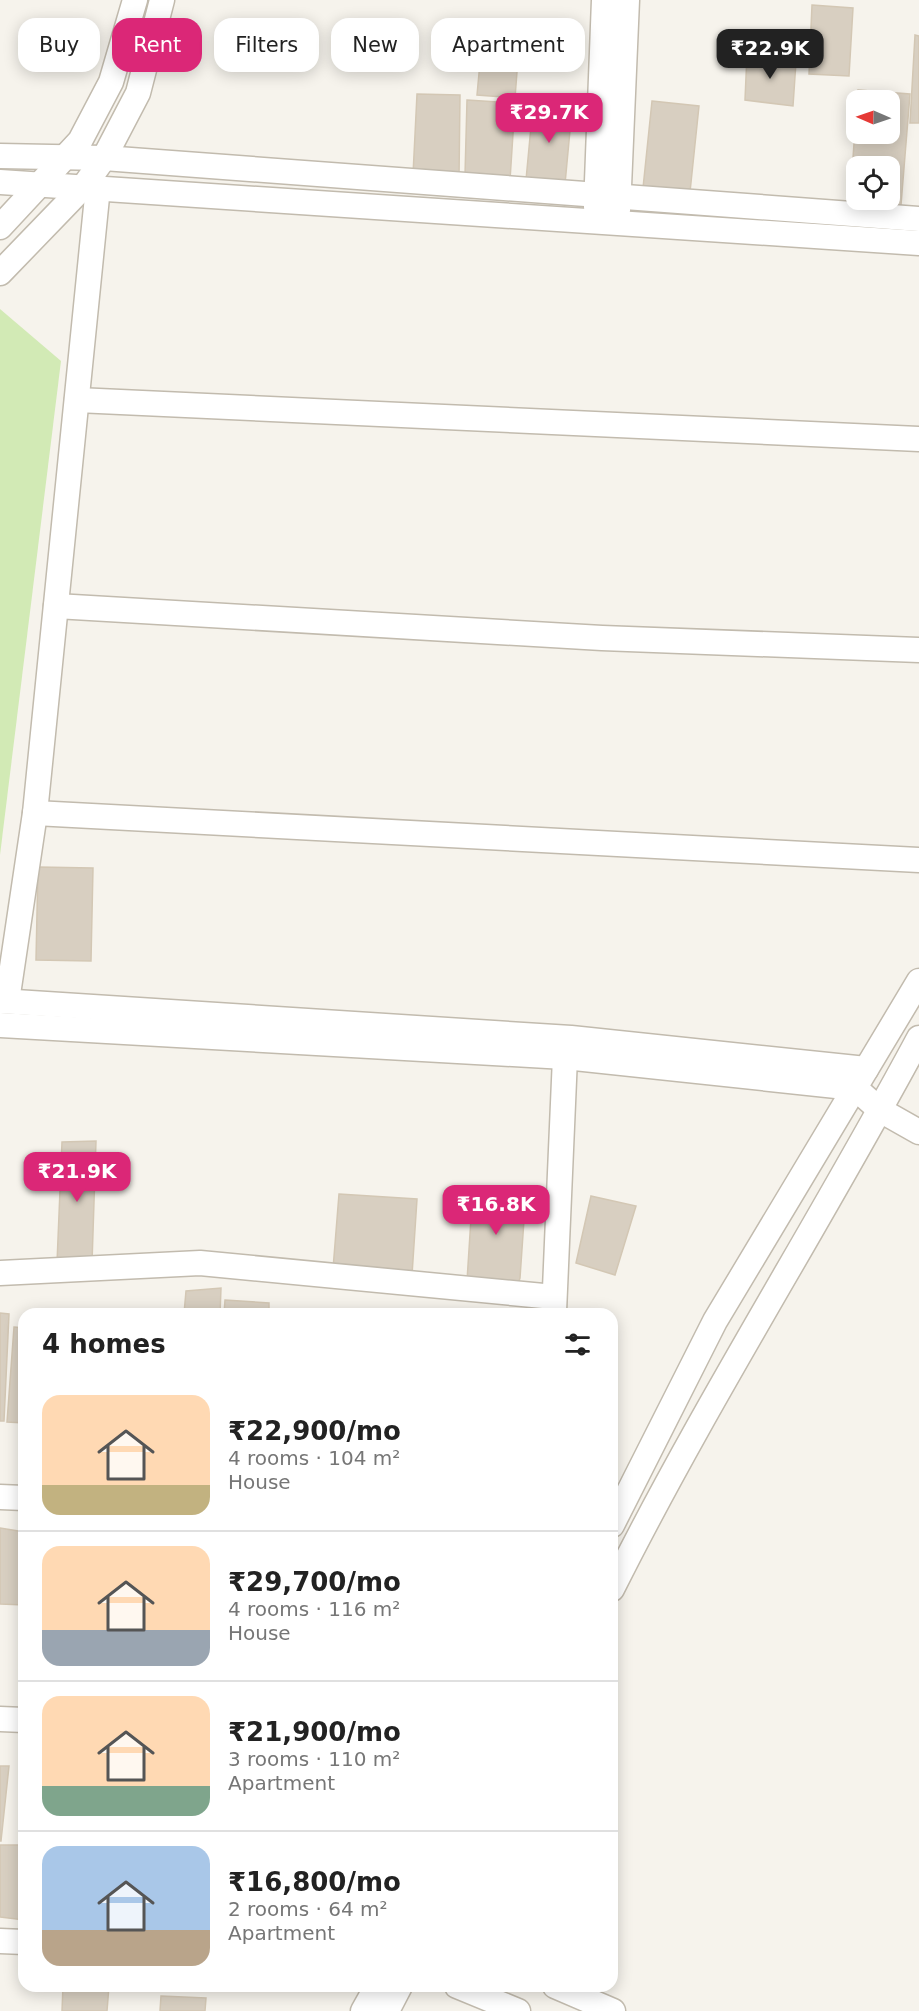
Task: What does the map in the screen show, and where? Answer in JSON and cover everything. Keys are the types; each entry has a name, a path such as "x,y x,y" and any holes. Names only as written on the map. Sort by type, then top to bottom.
{"street":[{"path":"0,227 80,141 111,82 135,0"},
{"path":"162,0 138,93 91,187 76,400 35,813 4,1001 571,1038 861,1079"},
{"path":"604,0 607,224"},
{"path":"607,194 627,0"},
{"path":"0,156 104,158 919,219"},
{"path":"0,182 919,243"},
{"path":"0,273 91,187"},
{"path":"76,400 919,439"},
{"path":"56,606 602,638 919,650"},
{"path":"35,813 919,860"},
{"path":"618,1511 715,1321 919,981"},
{"path":"0,1025 565,1057 861,1079"},
{"path":"618,1577 643,1527 743,1347 919,1038"},
{"path":"0,1273 200,1263 554,1306 565,1057"},
{"path":"861,1079 880,1110 919,1132"},
{"path":"0,1497 18,1498"},
{"path":"0,1719 18,1720"},
{"path":"0,1941 18,1942"},
{"path":"363,2011 374,1992"},
{"path":"387,2011 397,1992"},
{"path":"472,1992 518,2011"},
{"path":"569,1992 613,2011"}],"green space":[{"path":"0,309 61,361 0,855"}],"building":[{"path":"812,5 853,8 849,76 809,74"},
{"path":"915,35 919,36 919,123 910,123"},
{"path":"747,54 796,62 793,106 745,100"},
{"path":"479,72 517,72 515,98 477,95"},
{"path":"900,93 910,94 901,205 900,156 853,156 854,144 900,144"},
{"path":"417,94 460,95 459,179 413,175"},
{"path":"467,100 515,103 510,180 465,175"},
{"path":"652,101 699,106 690,192 643,188"},
{"path":"533,105 572,109 565,184 526,180"},
{"path":"38,867 93,868 91,961 36,960"},
{"path":"96,1141 92,1263 57,1263 62,1142"},
{"path":"473,1187 526,1191 518,1284 467,1281"},
{"path":"339,1194 417,1199 412,1275 333,1269"},
{"path":"591,1196 636,1206 615,1275 576,1263"},
{"path":"221,1288 220,1308 185,1308 186,1291"},
{"path":"225,1300 269,1303 269,1308 224,1308"},
{"path":"0,1313 9,1314 4,1421 0,1421"},
{"path":"14,1327 18,1327 18,1423 7,1422"},
{"path":"0,1528 18,1531 18,1605 0,1604"},
{"path":"0,1766 9,1766 1,1841 0,1841"},
{"path":"0,1845 18,1845 18,1919 0,1917"},
{"path":"63,1992 109,1992 107,2011 62,2011"},
{"path":"161,1996 206,1998 205,2011 160,2011"}]}
